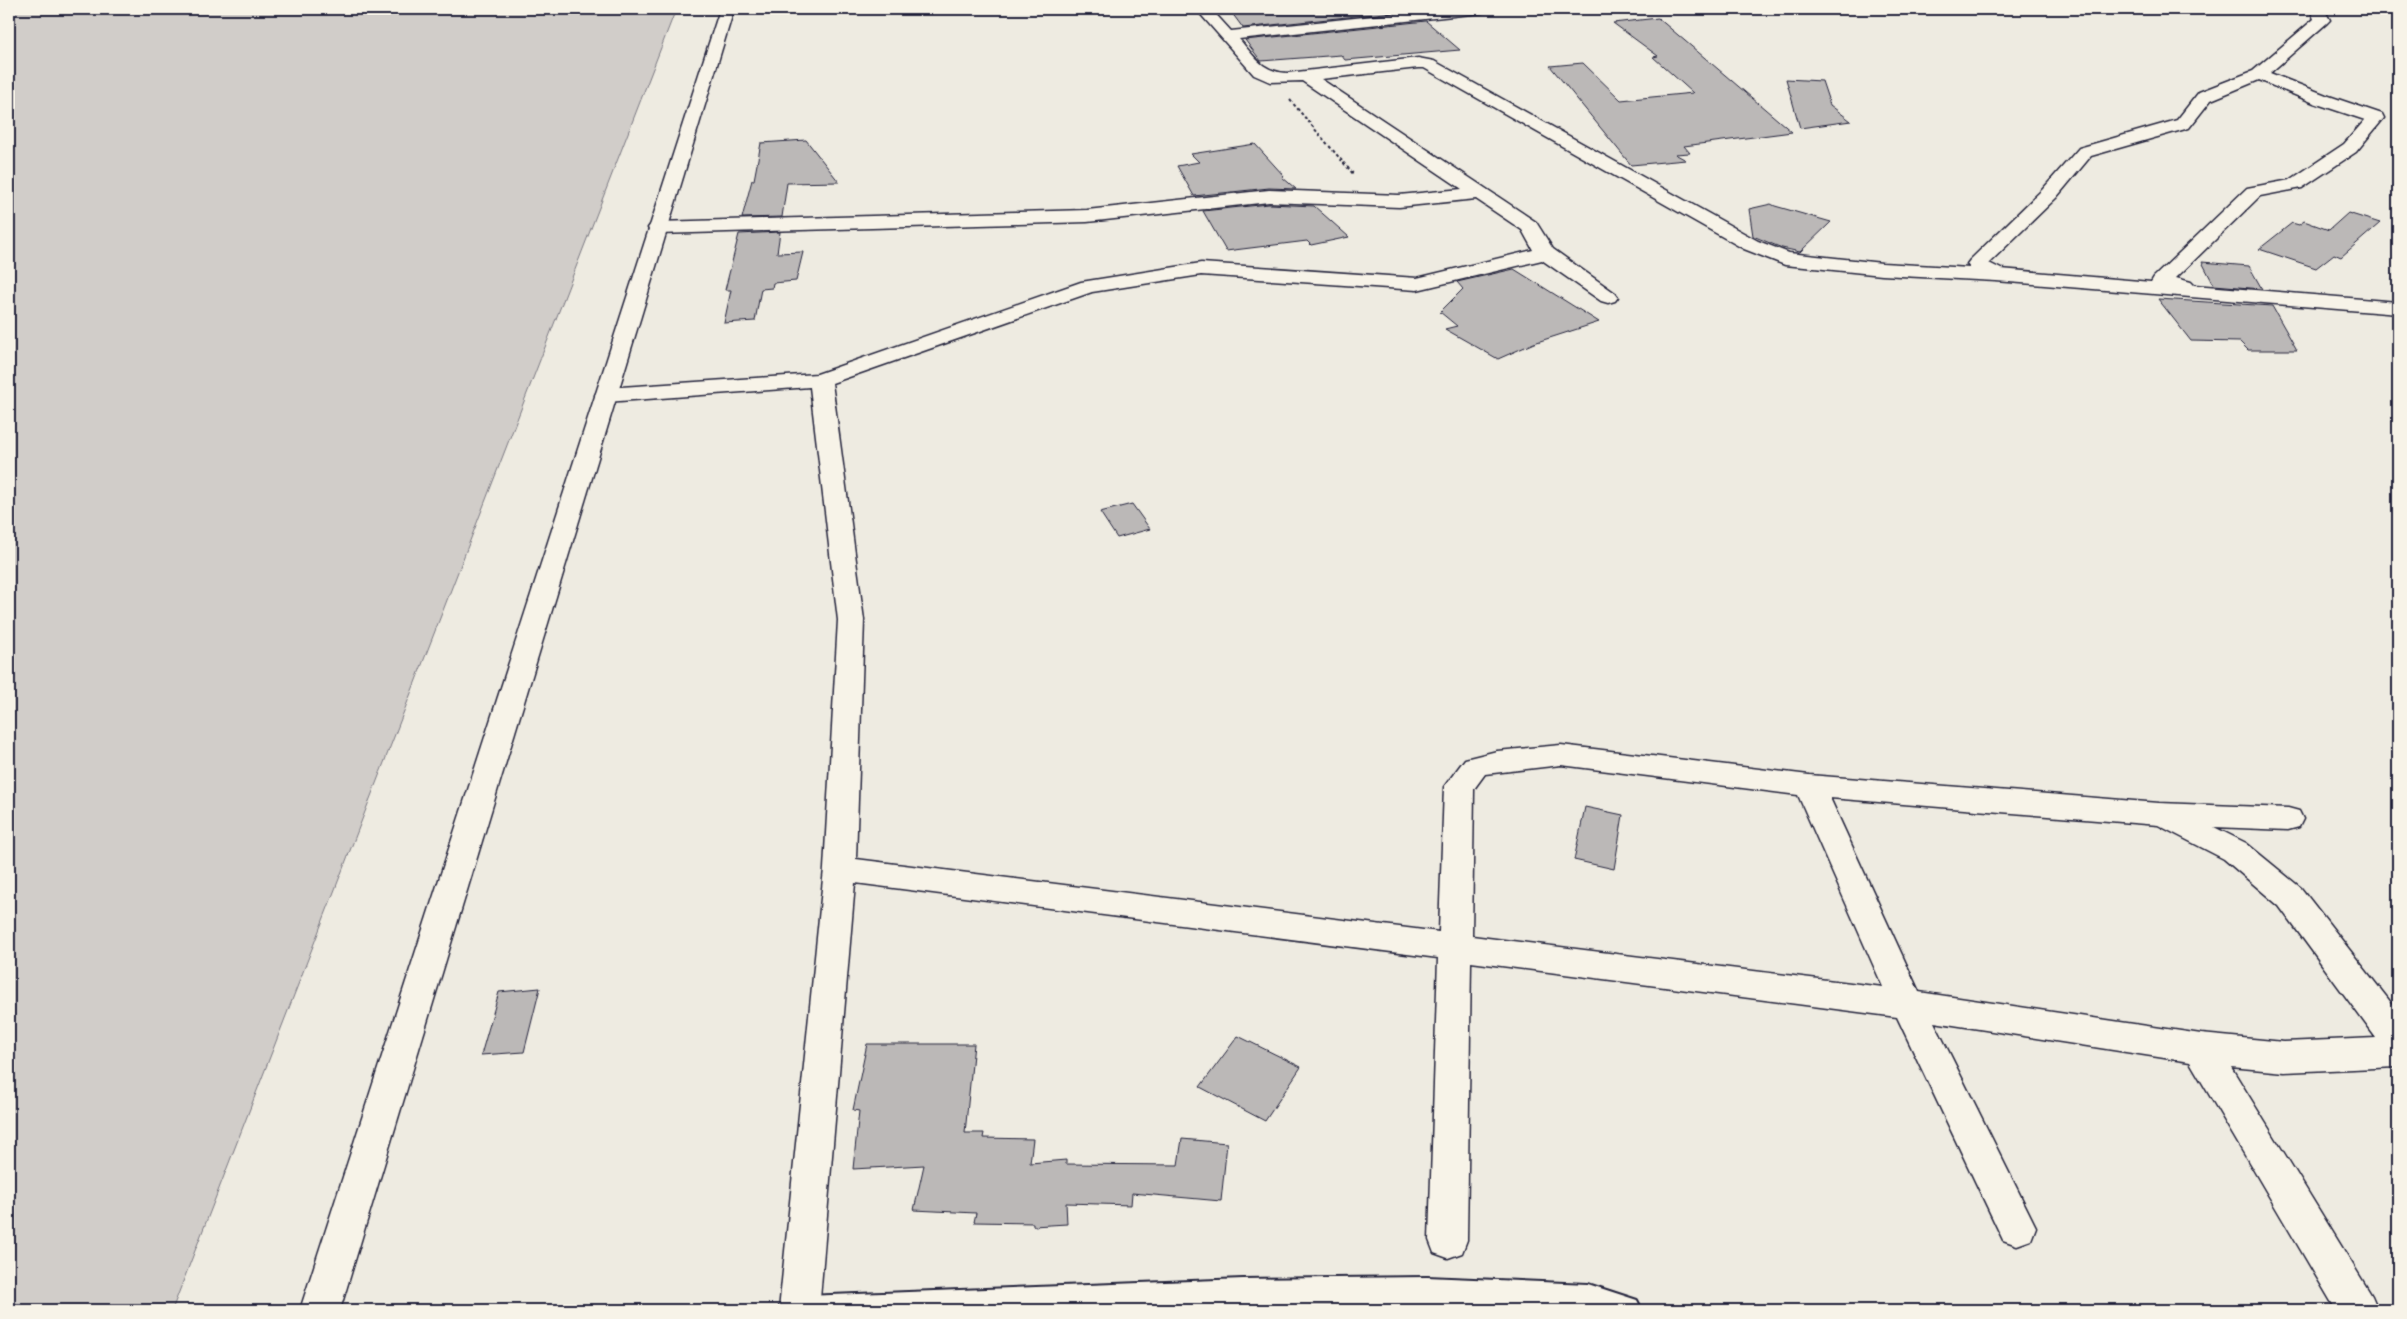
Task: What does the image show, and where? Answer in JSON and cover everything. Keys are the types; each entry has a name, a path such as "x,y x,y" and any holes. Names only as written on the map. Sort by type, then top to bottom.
{"street":[{"path":"320,1310 727,9"},
{"path":"1203,9 1260,72 1270,77 1305,76 1418,63 1428,64 1751,245 1785,259 1882,269 1996,275 2398,308"},
{"path":"1228,36 1481,9"},
{"path":"1996,275 1977,264 2049,194 2085,152 2183,124 2205,96 2259,74 2322,20 2316,9"},
{"path":"2217,294 2161,281 2254,192 2296,184 2350,148 2383,116 2320,99 2259,74"},
{"path":"1305,76 1529,226 1545,253 1608,297"},
{"path":"658,228 1087,216 1269,196 1399,201 1479,193"},
{"path":"606,395 820,380 1088,286 1201,269 1417,284 1545,253"},
{"path":"799,1310 840,869 851,620 820,380"},
{"path":"1448,1240 1459,787 1475,766 1497,761 1561,755 1809,786 2160,814 2288,819"},
{"path":"1809,786 1908,1004 2016,1227"},
{"path":"2160,814 2235,851 2290,897 2380,1014 2398,1042"},
{"path":"840,869 1908,1004 2201,1049 2284,1057 2398,1052"},
{"path":"2201,1049 2358,1310"}],"lane":[{"path":"806,1310 1244,1293 1381,1293 1429,1300 1588,1298 1627,1310"}],"path":[{"path":"1270,77 1376,200"}],"shaded area":[{"path":"9,9 676,9 172,1310 9,1310"}],"building":[{"path":"1229,9 1411,9 1413,10 1243,28"},
{"path":"1658,18 1792,132 1684,146 1690,153 1675,154 1686,160 1631,165 1550,66 1583,63 1621,100 1693,93 1653,57 1658,56 1613,23"},
{"path":"1426,21 1460,50 1345,60 1341,55 1261,61 1245,40"},
{"path":"1786,79 1822,81 1830,105 1851,121 1800,128"},
{"path":"806,140 839,182 787,183 782,217 742,218 752,180 754,180 761,143"},
{"path":"1255,144 1284,176 1282,177 1296,189 1269,188 1194,196 1177,166 1199,162 1191,154"},
{"path":"1269,204 1314,206 1349,237 1311,245 1307,241 1226,251 1203,211"},
{"path":"1771,204 1831,222 1800,252 1782,248 1753,236 1749,209"},
{"path":"2348,213 2380,223 2341,257 2334,254 2316,268 2259,249 2292,223 2299,225 2304,221 2329,230"},
{"path":"780,232 777,253 803,252 796,281 773,283 772,288 761,289 755,321 724,323 731,290 725,290 739,234"},
{"path":"2202,262 2249,266 2262,289 2214,285"},
{"path":"1514,269 1599,322 1534,343 1498,359 1445,329 1457,326 1440,312 1463,289 1457,282"},
{"path":"2158,299 2272,306 2297,350 2248,350 2240,342 2191,341"},
{"path":"1132,504 1150,529 1117,538 1100,512"},
{"path":"1585,807 1623,815 1614,869 1574,860"},
{"path":"540,988 524,1052 481,1055 499,992"},
{"path":"1238,1036 1301,1067 1265,1121 1200,1087"},
{"path":"867,1044 974,1044 965,1133 984,1133 983,1138 1033,1139 1030,1163 1066,1160 1066,1164 1178,1165 1182,1139 1227,1143 1221,1201 1132,1193 1131,1205 1066,1203 1067,1224 1033,1226 1033,1223 974,1222 976,1213 914,1210 924,1165 853,1169 859,1111 853,1110"}]}
